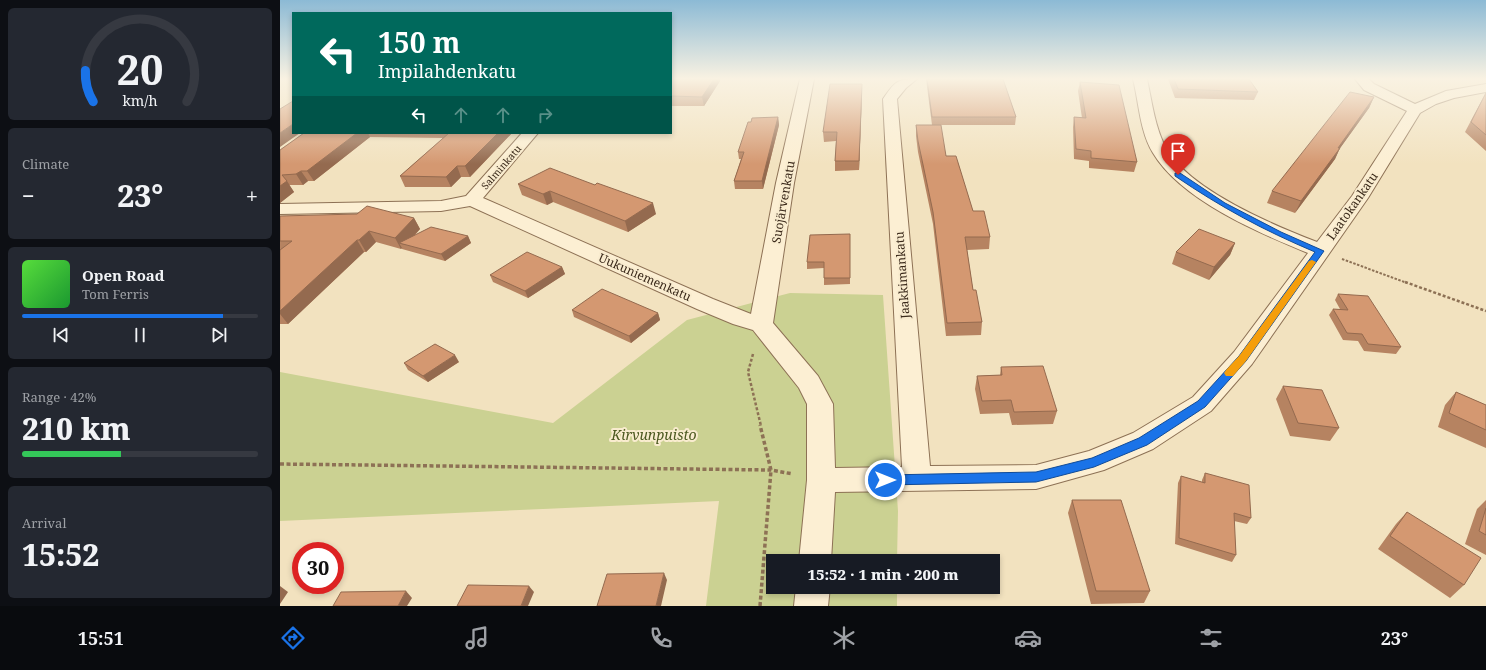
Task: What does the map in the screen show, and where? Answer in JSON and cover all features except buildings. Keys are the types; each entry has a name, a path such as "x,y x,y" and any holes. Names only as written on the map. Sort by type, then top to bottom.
{"street":[{"name":"Suojärvenkatu","path":"761,324 785,183 801,107"},
{"name":"Jaakkimankatu","path":"891,107 917,480"},
{"path":"1148,107 1160,152 1178,175 1222,204 1278,234 1320,251"},
{"path":"1410,107 1415,110"},
{"name":"Laatokankatu","path":"821,480 917,480 1036,477 1094,462 1143,442 1202,404 1243,358 1359,198 1415,110 1420,107"},
{"name":"Salminkatu","path":"472,200 529,134"},
{"name":"Uukuniemenkatu","path":"472,200 705,304 741,319 761,324"},
{"path":"280,209 441,206 472,200"},
{"path":"761,324 809,383 820,404 821,480 816,554"},
{"path":"811,606 812,594"}],"path":[{"path":"1320,251 1486,311"},
{"path":"760,606 771,470 748,372 761,324"},
{"path":"280,464 771,470 821,480"}],"green space":[{"name":"Kirvunpuisto","path":"790,293 883,295 898,511 897,554 766,554 766,594 897,594 897,606 706,606 719,501 280,521 280,372 553,423 687,320"}],"slow traffic":[{"path":"1230,373 1243,358 1312,262"}],"route":[{"path":"885,480 1036,477 1094,462 1143,442 1202,404 1243,358 1320,251 1278,234 1222,204 1178,175"}]}
